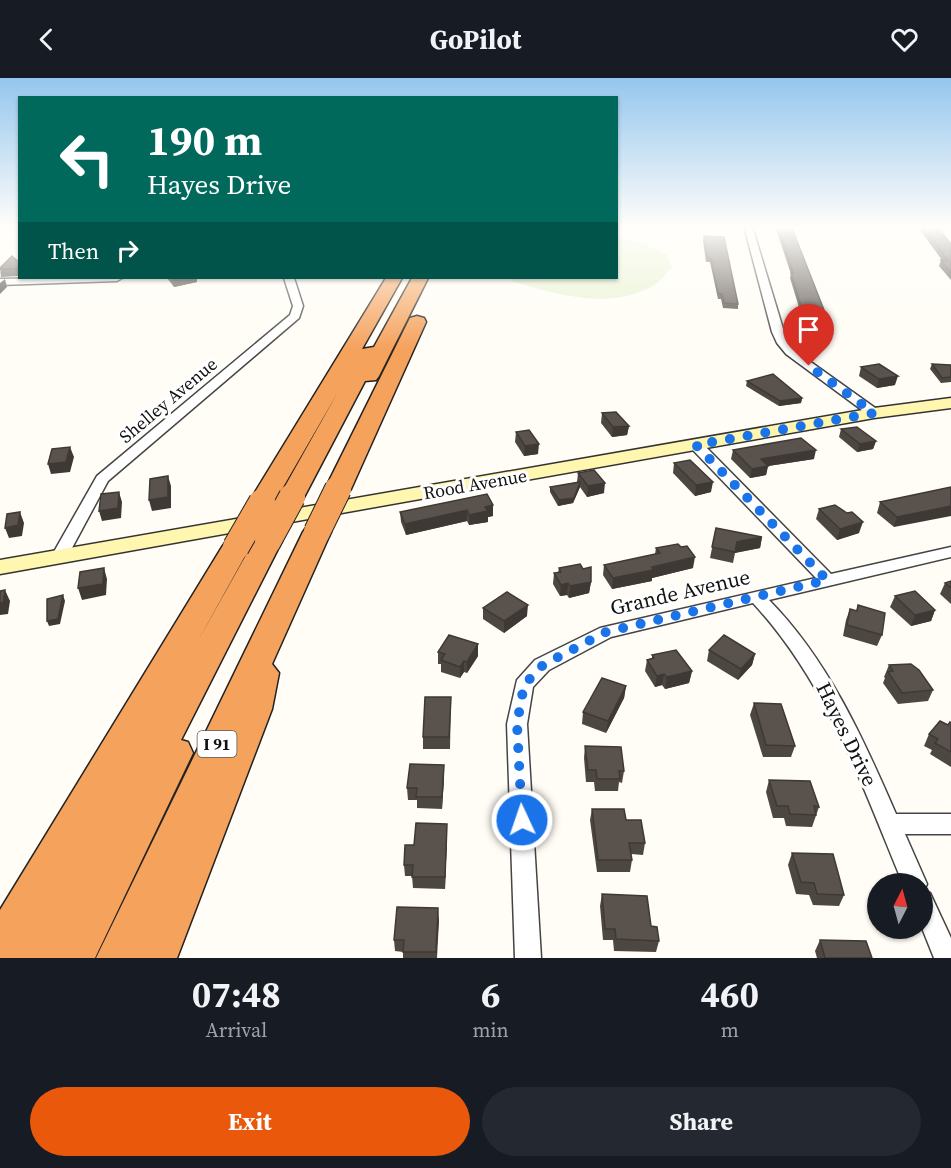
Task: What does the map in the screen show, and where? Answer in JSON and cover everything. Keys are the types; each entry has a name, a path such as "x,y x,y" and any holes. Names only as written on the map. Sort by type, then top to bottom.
{"highway":[{"name":"I 91","path":"118,958 263,645 276,539 262,502 393,279"},
{"path":"300,495 410,279"},
{"path":"45,958 419,279"},
{"name":"I 91","path":"0,952 276,539 338,489 438,279"},
{"path":"71,958 276,539"},
{"path":"154,958 254,709 261,679 263,645"}],"street":[{"path":"759,267 782,343 790,352 874,413"},
{"path":"0,282 88,279"},
{"name":"Shelley Avenue","path":"59,557 102,479 295,316 298,306 289,279"},
{"name":"Rood Avenue","path":"0,567 874,413 951,403"},
{"path":"696,445 827,580"},
{"name":"Grande Avenue","path":"528,958 517,724 524,685 543,665 606,632 951,552"},
{"name":"Hayes Drive","path":"757,597 795,639 825,686 910,873"},
{"path":"889,824 951,824"},
{"path":"933,926 947,958"}],"green space":[{"path":"618,267 672,267 658,282 640,292 604,299 566,295 511,279 618,279"}],"building":[{"path":"1,267 18,267 16,269"},
{"path":"713,267 730,267 738,304 724,303 722,294 718,294"},
{"path":"791,267 807,267 824,310 802,309 791,273 793,273"},
{"path":"879,364 898,376 879,379 861,367"},
{"path":"932,364 951,365 951,377 942,378"},
{"path":"773,374 802,398 780,401 747,381"},
{"path":"616,412 629,426 613,427 602,413"},
{"path":"857,427 876,441 860,444 841,429"},
{"path":"529,430 539,444 525,446 516,432"},
{"path":"801,438 816,450 761,459 768,466 752,469 733,450"},
{"path":"70,447 66,462 48,464 52,449"},
{"path":"690,460 713,482 696,485 674,463"},
{"path":"594,470 605,483 588,486 578,473"},
{"path":"168,476 168,497 149,500 150,479"},
{"path":"580,482 574,498 559,500 550,487"},
{"path":"951,487 951,506 897,517 880,502"},
{"path":"119,492 118,508 99,511 101,494"},
{"path":"487,494 493,505 485,507 488,511 469,515 467,510 405,524 400,512"},
{"path":"835,505 847,513 852,512 863,522 840,529 819,509"},
{"path":"20,512 18,525 5,528 7,514"},
{"path":"716,528 762,537 737,542 735,552 712,547"},
{"path":"678,544 681,547 687,546 695,557 652,567 653,570 613,578 604,565 660,553 656,548"},
{"path":"580,564 583,569 591,567 591,582 570,586 568,583 561,585 554,573 561,572 559,568"},
{"path":"104,568 103,584 78,588 80,572"},
{"path":"5,590 3,603 0,603 0,591"},
{"path":"915,591 935,610 915,615 895,596"},
{"path":"507,592 528,605 504,621 483,608"},
{"path":"63,595 58,619 47,621 47,599"},
{"path":"858,605 885,613 882,635 847,625 850,609 857,611"},
{"path":"449,635 478,644 467,662 464,661 460,667 441,660 445,654 438,652"},
{"path":"724,635 755,654 741,669 709,650"},
{"path":"676,650 692,671 667,677 664,674 657,676 647,660 654,658 652,655"},
{"path":"911,664 919,670 933,690 902,693 888,672 893,671 889,665"},
{"path":"602,678 626,686 608,721 583,712"},
{"path":"425,697 451,697 449,737 423,737"},
{"path":"754,703 781,704 795,746 766,745"},
{"path":"940,721 948,725 951,723 951,752 935,743 938,739 929,734"},
{"path":"585,746 621,747 624,771 619,771 620,779 597,779 596,770 588,770"},
{"path":"410,764 444,765 442,797 416,797 417,788 407,788"},
{"path":"769,780 810,781 819,807 814,806 816,815 790,814 788,806 777,806"},
{"path":"592,809 624,809 626,820 641,820 645,843 629,843 632,860 598,860"},
{"path":"416,823 447,824 445,877 412,877 413,865 404,865 405,845 414,845"},
{"path":"792,853 833,854 844,895 817,894 814,883 801,882"},
{"path":"602,894 647,896 651,926 657,927 659,941 616,939 615,929 605,929"},
{"path":"397,907 438,908 436,952 403,952 404,940 394,940"},
{"path":"820,940 866,941 872,958 825,958"}],"route":[{"path":"522,820 517,724 524,685 543,665 606,632 827,580 696,445 874,413 809,366"}]}
